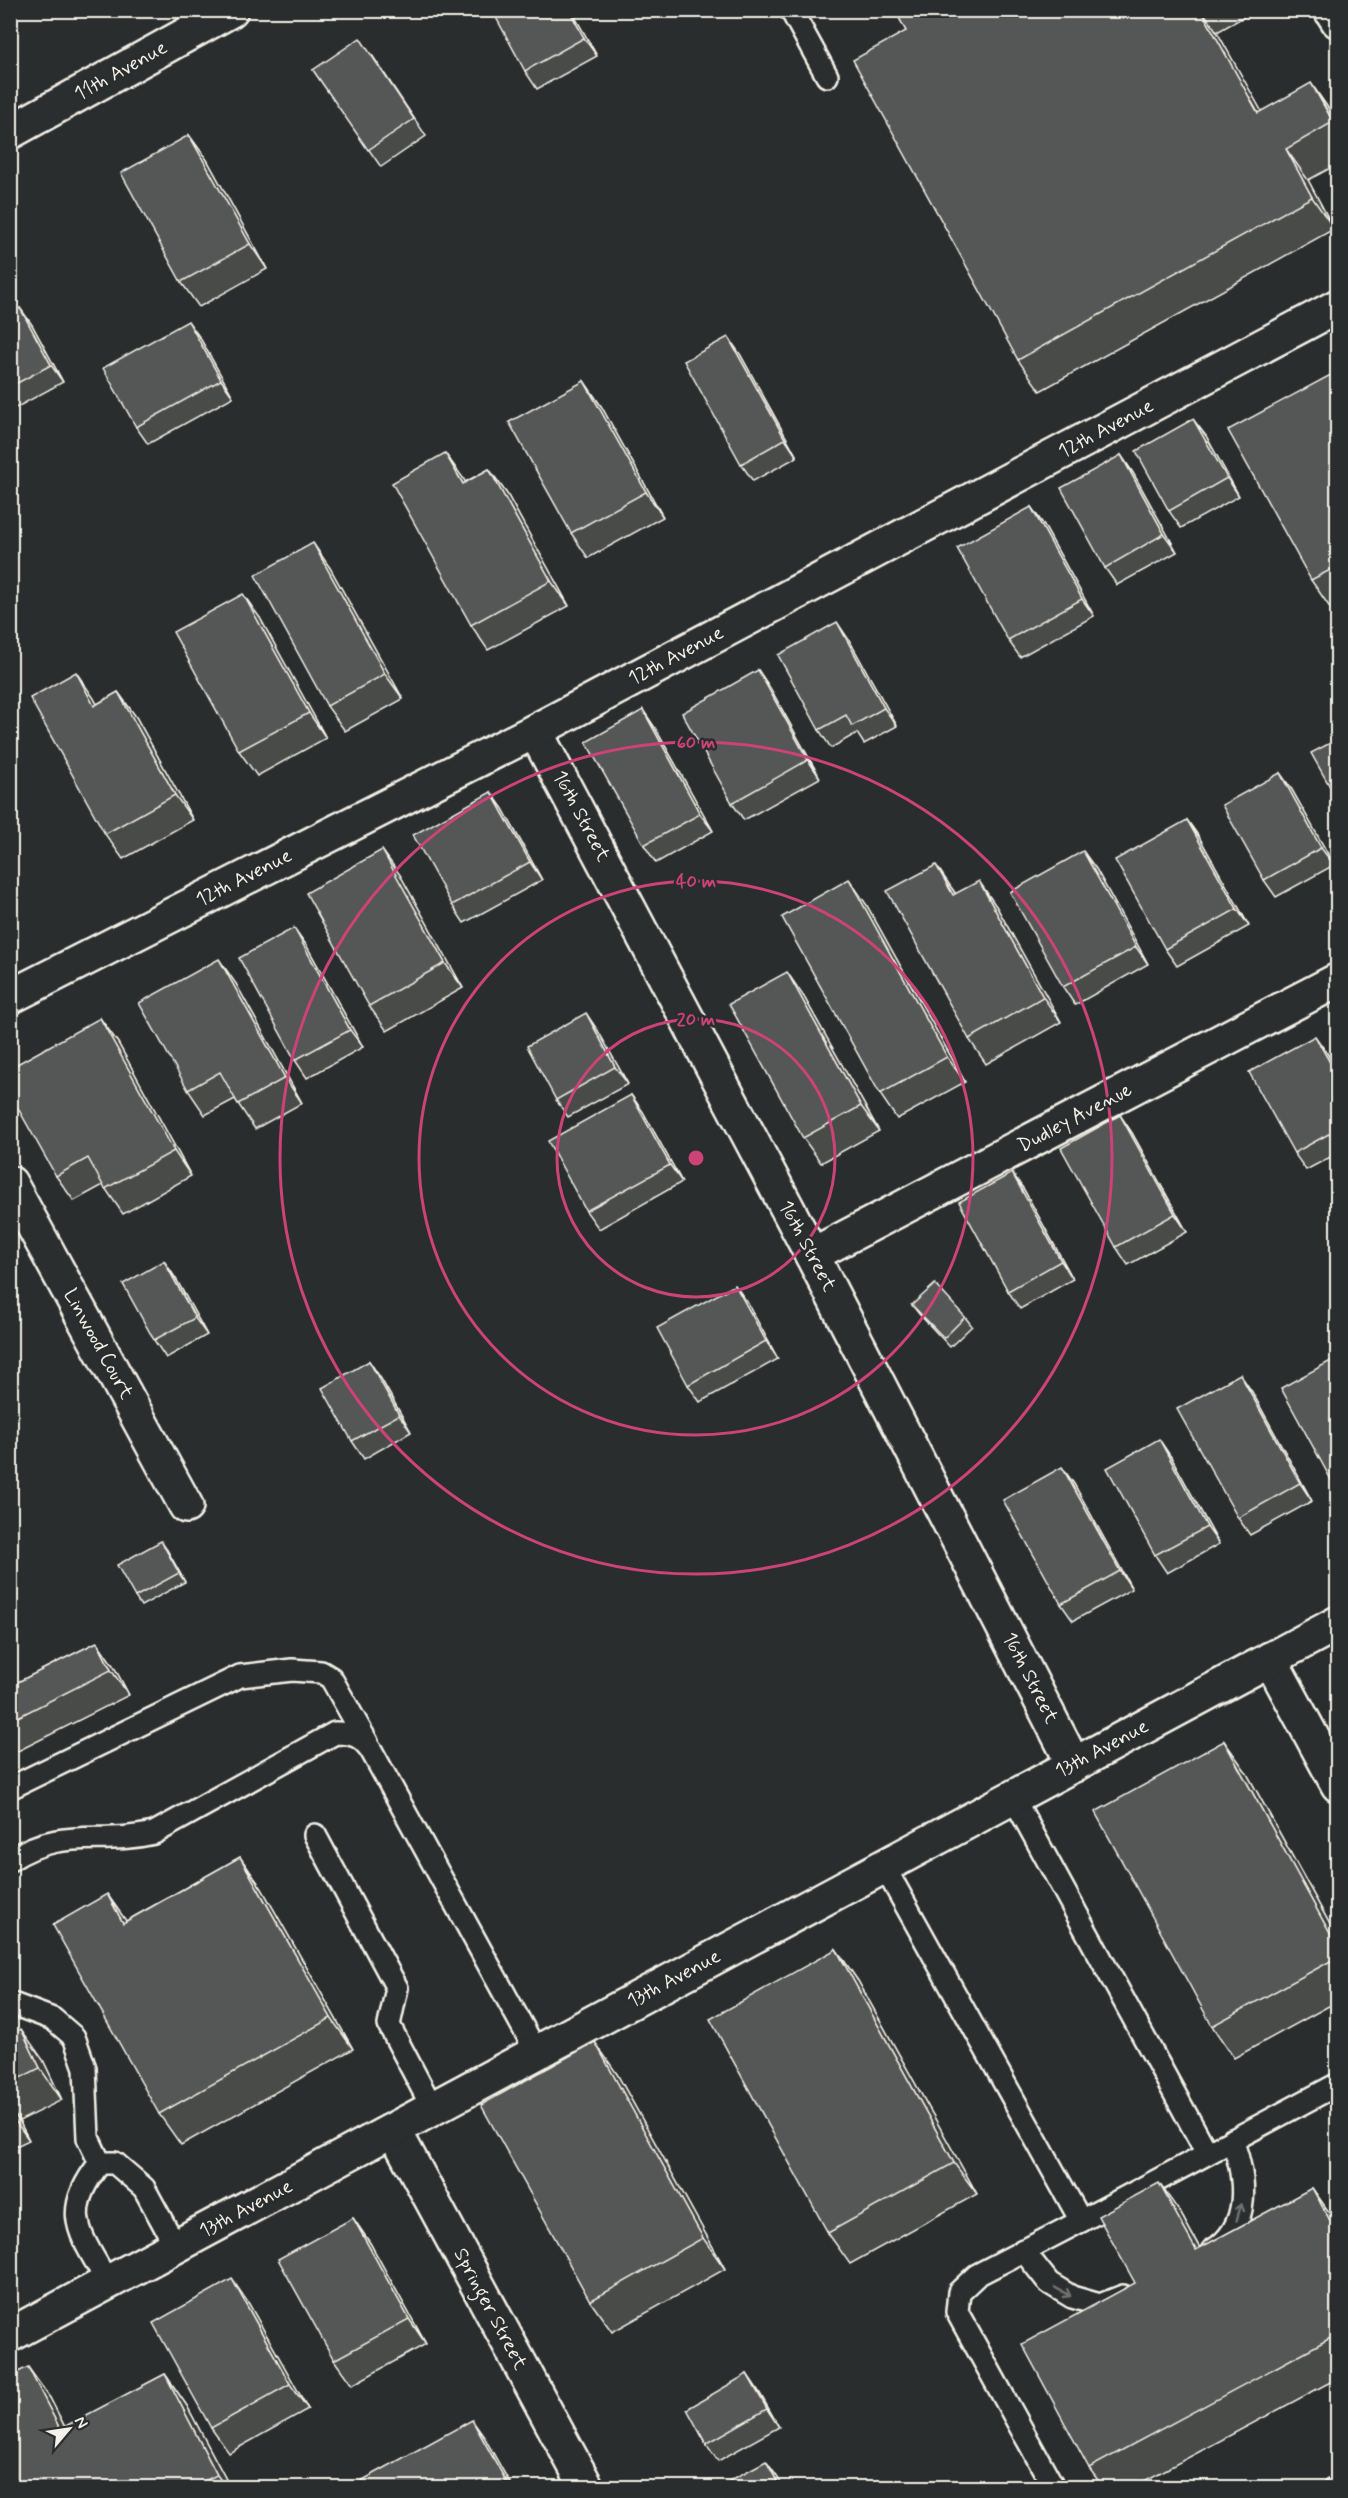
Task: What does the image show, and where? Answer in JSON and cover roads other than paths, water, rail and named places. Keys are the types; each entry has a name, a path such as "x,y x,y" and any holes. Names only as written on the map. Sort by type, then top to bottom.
{"street":[{"name":"11th Avenue","path":"10,132 231,10"},
{"path":"1331,10 1338,21"},
{"name":"12th Avenue","path":"10,997 535,731 1338,306"},
{"name":"16th Street","path":"535,731 812,1256 1074,1765"},
{"name":"Dudley Avenue","path":"812,1256 1338,980"},
{"name":"Linwood Court","path":"10,1183 186,1506"},
{"name":"13th Avenue","path":"10,2335 1338,1623"},
{"path":"1270,1659 1338,1785"},
{"name":"Springer Street","path":"394,2130 587,2487"}],"lane":[{"path":"790,10 827,76"},
{"path":"10,1788 240,1676 274,1671 321,1672 332,1678 537,2053"},
{"path":"10,1860 31,1846 57,1839 134,1838 154,1833 335,1733 351,1733 363,1739 371,1750"},
{"path":"1013,1797 1207,2153"},
{"path":"315,1835 397,1988 389,2025 433,2109"},
{"path":"884,1866 1081,2221"},
{"path":"10,2003 53,2019 74,2037 86,2068 88,2138 100,2163"},
{"path":"1054,2487 957,2312 959,2292 977,2275 1338,2084"},
{"path":"1204,2255 1224,2244 1239,2217 1244,2192 1242,2167 1232,2140"},
{"path":"108,2283 77,2228 76,2211 89,2176 100,2163 115,2163 144,2188 176,2247"},
{"path":"1023,2250 1049,2283 1081,2300 1101,2305 1143,2288"}]}
